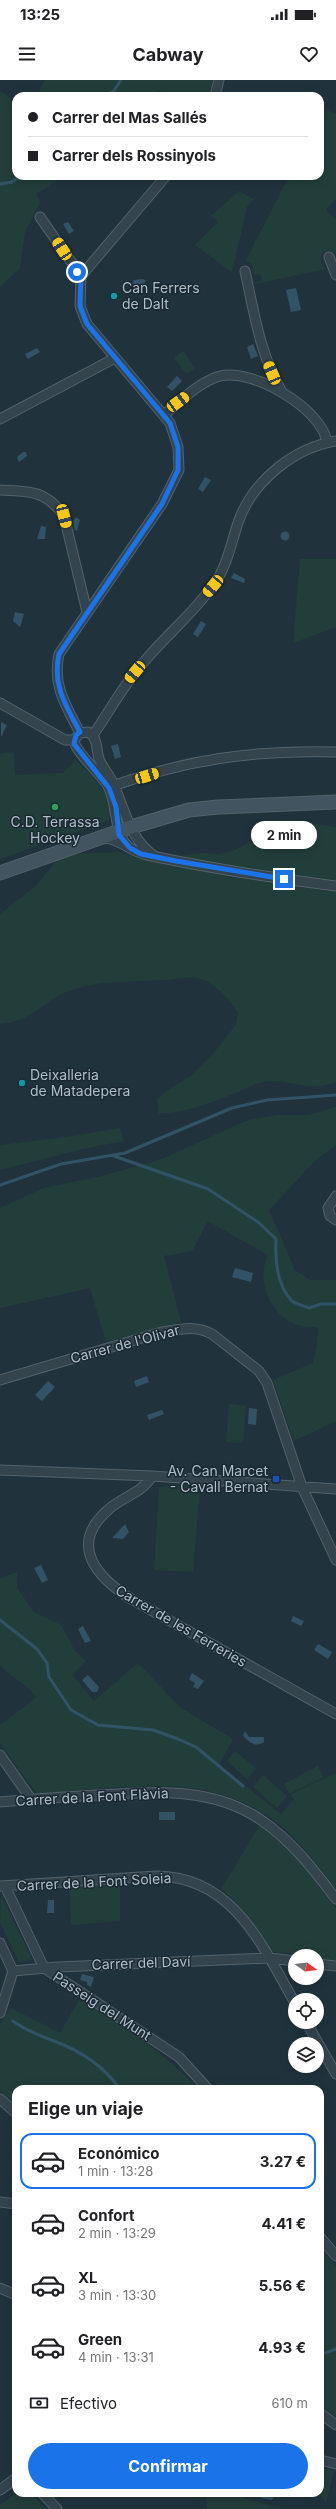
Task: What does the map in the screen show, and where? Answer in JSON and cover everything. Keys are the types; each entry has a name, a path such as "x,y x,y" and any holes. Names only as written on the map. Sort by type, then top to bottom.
{"street":[{"path":"216,92 218,80"},
{"path":"81,276 163,180"},
{"path":"40,217 81,276 80,306 87,324 164,415 173,429 178,447 178,470 162,504 59,654 56,666 56,680 61,697 77,736 76,748 111,787 116,807 118,832 122,841 130,848"},
{"path":"329,257 336,275"},
{"path":"245,271 260,339 269,365 282,392"},
{"path":"0,419 115,358"},
{"path":"93,735 126,683 213,586 224,566 244,510 263,480 278,467 332,442 326,432 310,414 282,392 236,375 221,376 199,387 164,415"},
{"path":"0,490 33,492 47,496 64,516 87,612"},
{"path":"0,703 65,740 88,732 93,735 101,763 111,787 140,845 156,857"},
{"path":"81,752 90,752 96,744"},
{"path":"111,787 179,766 221,757 249,753 336,752"},
{"path":"0,873 131,827 189,810 218,807 336,802"},
{"path":"140,845 140,835 150,821"},
{"path":"98,838 110,839 141,854 253,875 336,886"},
{"path":"336,1196 328,1208 328,1213 336,1220"},
{"name":"Carrer de l'Olivar","path":"0,1380 162,1332 187,1328 204,1330 224,1342 264,1377 275,1403 302,1486 336,1560"},
{"path":"0,1470 152,1476 336,1489"},
{"name":"Carrer de les Ferreries","path":"152,1476 142,1489 108,1510 94,1528 89,1549 95,1569 109,1583 133,1600 336,1714"},
{"path":"0,1755 31,1799"},
{"name":"Carrer de la Font Flàvia","path":"0,1802 157,1792 218,1799 261,1819 281,1835 299,1852 336,1899"},
{"name":"Carrer de la Font Soleia","path":"2,1886 157,1876 173,1876 193,1881 211,1890 235,1910 255,1934 289,1993"},
{"name":"Passeig del Munt","path":"2,1886 44,1968 179,2057 204,2085"},
{"path":"0,1943 13,1971 0,2013"},
{"name":"Carrer del Daví","path":"13,1971 44,1968 269,1958 288,1960"},
{"path":"324,1965 336,1966"},
{"path":"310,2029 336,2074"},
{"path":"0,2099 12,2110"},
{"path":"0,2202 12,2204"},
{"path":"324,2242 336,2256"},
{"path":"0,2288 12,2293"},
{"path":"324,2416 336,2425"},
{"path":"324,2461 336,2464"},
{"path":"0,2490 12,2481"},
{"path":"46,2497 57,2509"}],"green space":[{"path":"45,80 213,80 211,92 163,92 159,90 158,92 39,92"},
{"path":"0,91 12,99 12,180 58,180 36,194 40,202 25,232 20,268 0,287"},
{"path":"327,110 336,114 336,199 326,210 336,220 336,252 327,250 321,255 321,263 326,269 255,284 255,282 262,281 261,274 254,275 252,264 246,260 287,180 324,180 324,115"},
{"path":"239,191 254,199 247,207 232,272 195,245 218,222 211,216"},
{"path":"183,351 195,368 186,374 174,358"},
{"path":"300,559 336,559 336,627 293,643"},
{"name":"C.D. Terrassa Hockey","path":"14,752 15,775 63,773 75,760 101,786 106,794 110,811 109,820 0,859 0,754"},
{"path":"297,821 336,827 336,1082 326,1085 307,1086 272,1081 263,1082 199,1106 177,1112 158,1113 157,1100 168,1090 191,1076 211,1056 236,1025 238,1013 230,1002 216,987 197,978 189,977 165,980 110,982 86,986 74,989 54,998 26,1017 10,1023 0,1024 0,914 37,885 55,862 67,854 120,852 147,859 203,853 218,854 233,851 270,830"},
{"path":"336,1107 336,1145 317,1159 269,1210 295,1270 310,1280 336,1280 336,1421 294,1441 273,1380 313,1363 317,1345 318,1328 294,1324 285,1319 278,1312 267,1294 264,1285 263,1275 268,1255 208,1221 192,1251 164,1256 181,1322 106,1342 90,1288 0,1308 0,1208 44,1188 102,1176 162,1159 248,1120 277,1115 308,1115"},
{"path":"120,1128 124,1141 82,1149 0,1170 0,1145 74,1136"},
{"path":"229,1404 246,1406 243,1443 226,1442"},
{"path":"172,1484 200,1487 193,1572 154,1570 159,1488"},
{"path":"17,1572 17,1588 34,1612 61,1625 75,1651 86,1661 72,1675 94,1701 138,1663 181,1708 233,1739 219,1765 281,1814 294,1799 290,1795 336,1773 336,1889 306,1851 280,1825 271,1818 244,1803 216,1793 187,1788 128,1786 37,1794 0,1743 0,1725 37,1697 0,1665 0,1579"},
{"path":"235,1751 256,1768 247,1779 227,1761"},
{"path":"318,1766 324,1777 289,1794 284,1784"},
{"path":"263,1775 287,1796 277,1808 253,1787"},
{"path":"260,1825 291,1851 336,1908 336,1961 324,1959 324,1949 288,1949 288,1953 272,1952 243,1910 221,1889"},
{"path":"120,1884 120,1921 71,1925 69,1887"},
{"path":"1,1895 32,1960 19,1962 0,1923"},
{"path":"79,2000 127,2029 172,2064 196,2085 12,2085 12,2102 0,2090 0,2024 11,2008 60,2033"},
{"path":"324,2252 336,2266 336,2417 324,2408"},
{"path":"324,2469 334,2471 326,2502 322,2497 324,2497"},
{"path":"12,2497 34,2497 46,2509 0,2509 0,2505"},
{"path":"206,2497 244,2497 281,2509 207,2509"}],"water":[{"path":"68,222 74,231 69,234 63,224"},
{"path":"143,279 146,281 144,284 135,285 132,283 134,280"},
{"path":"296,288 301,310 291,312 286,290"},
{"path":"253,344 258,356 251,359 247,347"},
{"path":"37,348 40,352 28,359 25,354"},
{"path":"177,376 182,381 172,391 167,387"},
{"path":"23,452 26,452 27,456 19,462 17,457"},
{"path":"205,477 211,480 203,492 198,489"},
{"path":"76,517 80,520 77,531 75,530 73,521"},
{"path":"41,526 46,527 45,539 37,539"},
{"path":"283,532 287,532 289,536 287,540 283,540 281,538 281,534"},
{"path":"234,573 245,579 244,583 231,578"},
{"path":"15,612 24,614 20,627 13,621"},
{"path":"201,621 206,624 198,637 193,634"},
{"path":"1,722 7,725 1,737"},
{"path":"118,744 121,757 115,759 111,746"},
{"path":"235,1268 253,1273 251,1282 232,1277"},
{"path":"147,1376 149,1382 136,1387 134,1381"},
{"path":"48,1381 55,1387 42,1401 35,1395"},
{"path":"249,1408 257,1409 256,1425 248,1424"},
{"path":"162,1410 164,1414 149,1420 147,1415"},
{"path":"125,1524 129,1532 123,1539 112,1538"},
{"path":"41,1565 48,1580 42,1583 34,1568"},
{"path":"293,1616 304,1621 301,1626 291,1621"},
{"path":"83,1626 91,1641 85,1643 78,1629"},
{"path":"318,1644 332,1652 328,1659 314,1650"},
{"path":"192,1673 204,1681 198,1689 193,1687 195,1683 189,1679"},
{"path":"88,1675 99,1687 97,1692 92,1692 82,1680"},
{"path":"245,1731 249,1737 264,1737 264,1742 261,1744 252,1744 243,1736"},
{"path":"159,1812 175,1812 175,1820 159,1820"},
{"path":"48,1900 54,1900 54,1913 47,1913"},
{"path":"82,1974 94,1977 91,1987 87,1985 87,1982 80,1980"},
{"path":"261,2497 274,2497 272,2500"}],"waterway":[{"path":"113,92 121,80"},
{"path":"0,184 12,182 15,180"},
{"path":"0,1185 61,1164 125,1153 232,1108 267,1100 336,1095"},
{"path":"114,1156 208,1189 258,1222 276,1239 276,1255 280,1280 283,1288 292,1301 309,1308 321,1304 336,1304"},
{"path":"0,1620 37,1649 47,1663 49,1677 71,1710 98,1725 153,1730 178,1739 196,1747 243,1786"},
{"path":"13,2021 38,2035 82,2054 99,2066 117,2085"},
{"path":"324,2354 336,2349"}],"place":[{"name":"Can Ferrers de Dalt","path":"114,296"},
{"name":"C.D. Terrassa Hockey","path":"55,807"},
{"name":"Deixalleria de Matadepera","path":"22,1083"},
{"name":"Av. Can Marcet - Cavall Bernat","path":"276,1479"}],"route":[{"path":"77,272 81,276 80,306 87,324 129,376 170,423 175,435 179,456 178,470 174,482 162,504 75,628 59,654 56,666 56,680 61,697 80,732 76,735 74,744 109,788 116,807 119,835 122,841 130,848 141,854 253,875 284,879"}]}
